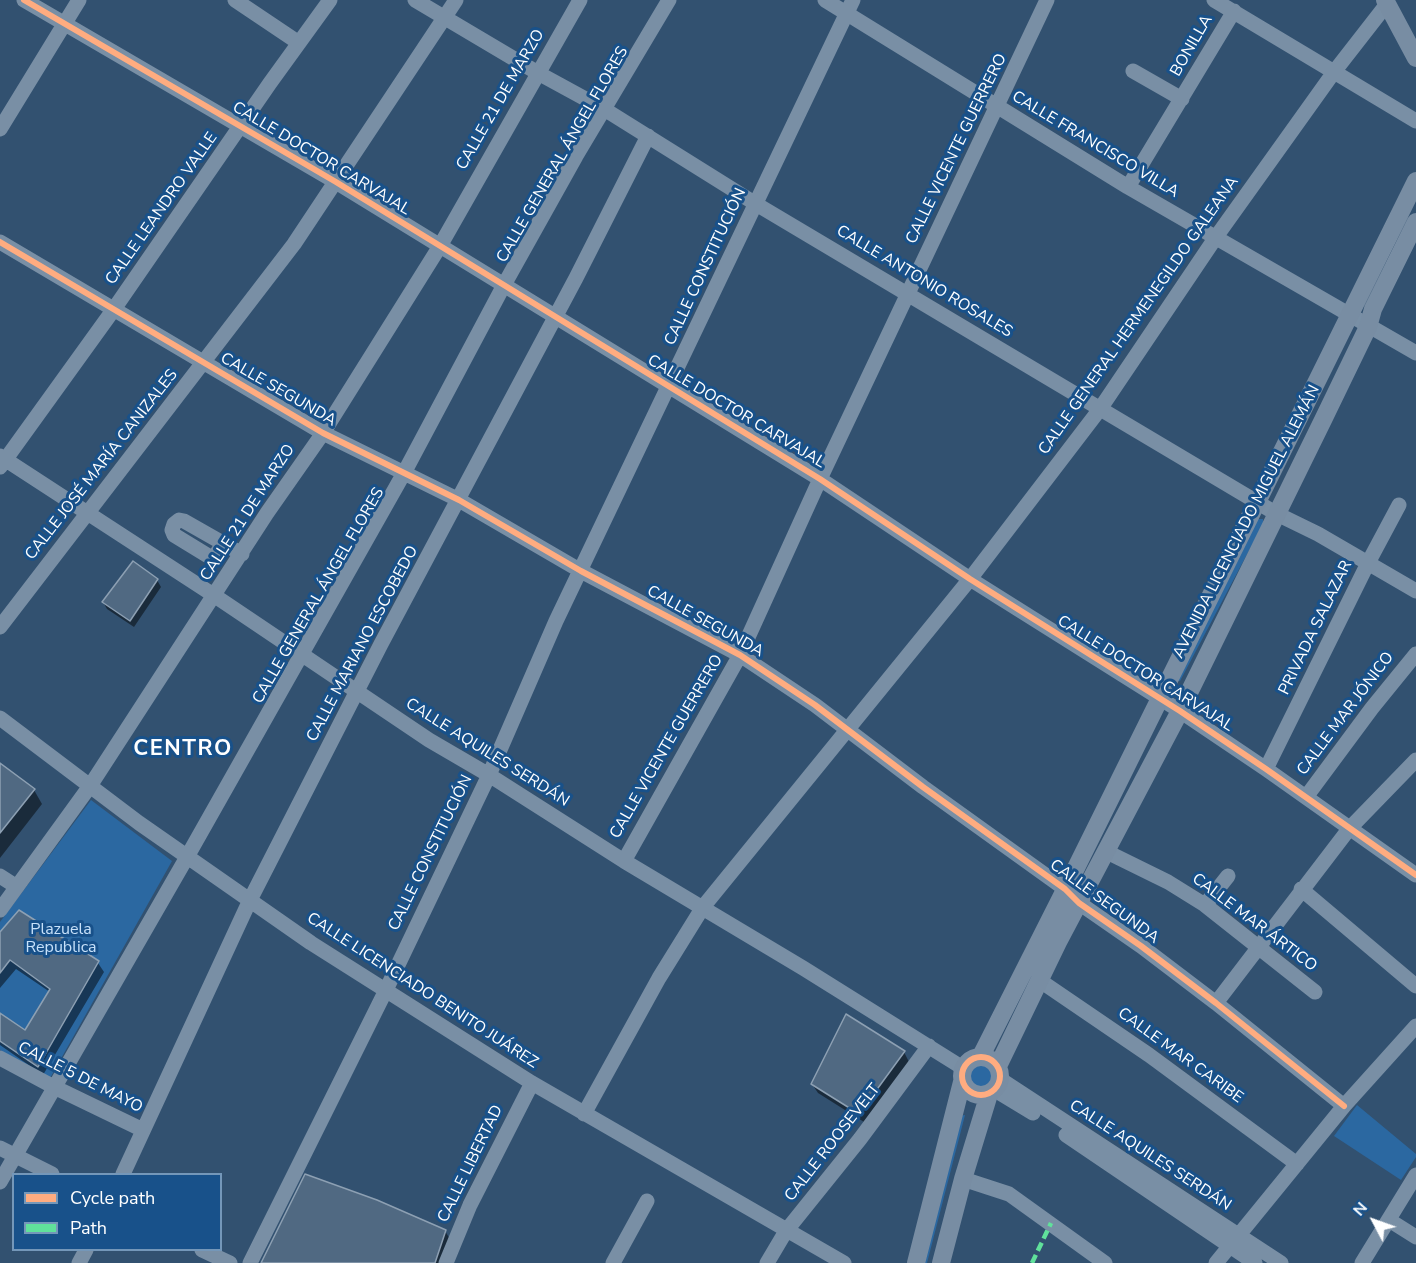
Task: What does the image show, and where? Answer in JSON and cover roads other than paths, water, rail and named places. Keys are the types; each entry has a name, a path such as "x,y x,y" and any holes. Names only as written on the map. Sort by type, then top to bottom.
{"main road":[{"path":"1386,2 1416,58"},
{"name":"AVENIDA LICENCIADO MIGUEL ALEMÁN","path":"981,1056 1416,181"},
{"name":"AVENIDA LICENCIADO MIGUEL ALEMÁN","path":"941,1263 963,1179 995,1082 1039,980 1180,711 1368,327 1373,309 1416,222"},
{"path":"1304,409 1323,420"},
{"path":"916,1263 963,1075 971,1059 981,1056 988,1058 995,1082 976,1095 970,1092 963,1075"}],"street":[{"name":"CALLE DOCTOR CARVAJAL","path":"24,0 336,182 820,479 970,579 1180,711 1415,873"},
{"path":"0,129 79,0"},
{"path":"235,0 299,43"},
{"name":"CALLE LEANDRO VALLE","path":"2,461 114,309 330,0"},
{"name":"CALLE ANTONIO ROSALES","path":"415,0 604,109 756,204 1277,514 1318,534 1416,591"},
{"name":"CALLE JOSÉ MARÍA CANIZALES","path":"0,627 294,244 456,0"},
{"name":"CALLE 21 DE MARZO","path":"0,910 90,786 323,433 440,246 580,0"},
{"name":"CALLE GENERAL ÁNGEL FLORES","path":"0,1182 404,473 504,285 669,0"},
{"name":"CALLE FRANCISCO VILLA","path":"825,0 850,7 998,107 1128,187 1416,353"},
{"name":"CALLE VICENTE GUERRERO","path":"624,861 740,655 820,479 1047,0"},
{"path":"1214,0 1416,121"},
{"name":"CALLE GENERAL HERMENEGILDO GALEANA","path":"584,1114 659,978 703,907 970,579 1100,409 1216,237 1386,2"},
{"name":"CALLE CONSTITUCIÓN","path":"250,1263 386,990 489,775 556,621 850,7"},
{"name":"BONILLA","path":"1128,187 1233,11"},
{"name":"BONILLA","path":"1133,71 1182,99"},
{"name":"CALLE MARIANO ESCOBEDO","path":"123,1173 250,900 381,644 459,500 648,136"},
{"name":"CALLE SEGUNDA","path":"0,242 323,433 459,500 580,571 740,655 815,705 1065,890 1079,903 1216,1003 1344,1106"},
{"name":"CALLE AQUILES SERDÁN","path":"2,461 215,596 429,740 929,1046 963,1075"},
{"name":"PRIVADA SALAZAR","path":"1266,769 1399,505"},
{"path":"223,544 242,554"},
{"name":"CALLE MAR JÓNICO","path":"1306,797 1372,708 1416,654"},
{"name":"CALLE LICENCIADO BENITO JUÁREZ","path":"0,718 187,857 311,943 532,1083 844,1263"},
{"path":"1216,1003 1349,829 1416,760"},
{"name":"CALLE MAR ÁRTICO","path":"1107,852 1168,882 1205,905 1315,992"},
{"path":"0,876 17,888"},
{"path":"1205,905 1228,876"},
{"path":"1301,889 1416,986"},
{"name":"CALLE MAR CARIBE","path":"1039,980 1120,1034 1297,1164"},
{"path":"1216,1263 1344,1106 1416,1026"},
{"name":"CALLE ROOSEVELT","path":"767,1263 786,1231 861,1138 929,1046"},
{"name":"CALLE 5 DE MAYO","path":"0,1058 143,1130"},
{"name":"CALLE AQUILES SERDÁN","path":"995,1082 1077,1142 1234,1241 1281,1263"},
{"name":"CALLE LIBERTAD","path":"446,1263 470,1205 532,1083"},
{"path":"0,1148 50,1173"},
{"path":"1362,1263 1416,1175"},
{"path":"963,1179 1009,1194 1105,1263"},
{"path":"613,1263 646,1201"},
{"path":"1389,1220 1416,1237"},
{"name":"CALLE AQUILES SERDÁN","path":"1234,1241 1254,1263"},
{"path":"204,1251 230,1263"}],"district":[{"name":"CENTRO","path":"183,750"}],"park label":[{"name":"Plazuela Republica","path":"61,939"}]}
